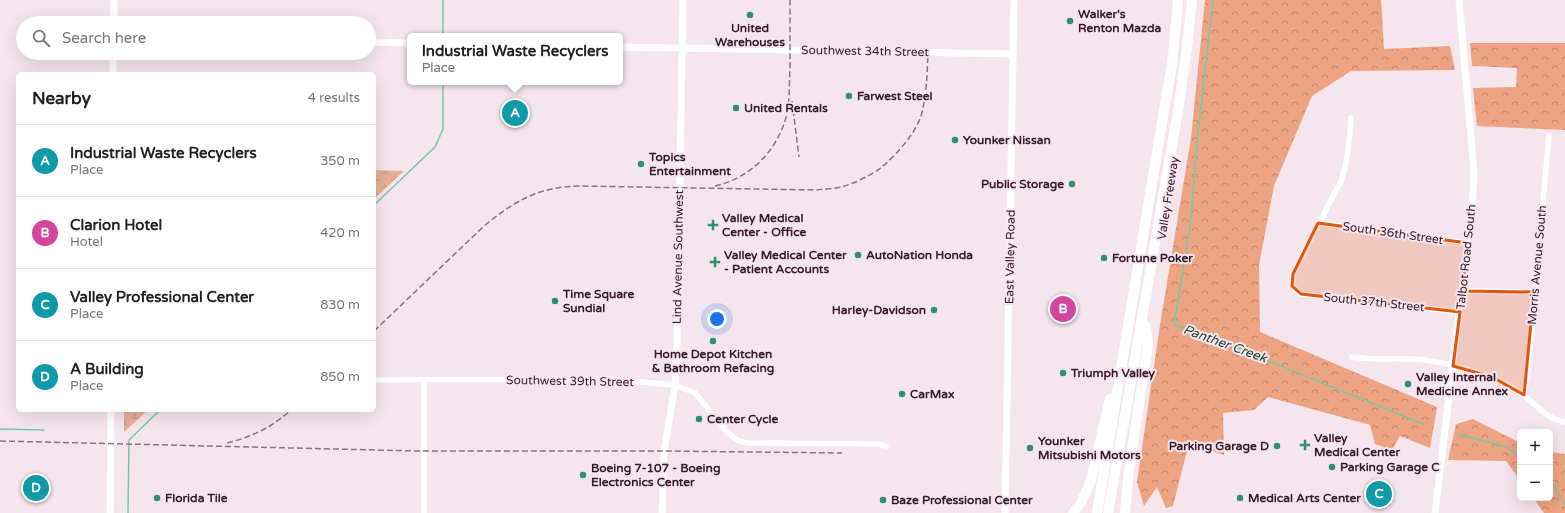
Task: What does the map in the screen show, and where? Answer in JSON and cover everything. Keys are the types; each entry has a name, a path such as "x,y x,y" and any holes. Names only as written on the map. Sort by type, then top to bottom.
{"highway":[{"name":"Valley Freeway","path":"1097,513 1172,65 1178,0"},
{"path":"1108,513 1178,111 1192,0"},
{"name":"Valley Freeway","path":"1113,513 1185,95 1196,0"},
{"path":"1073,513 1080,503 1091,480 1109,404 1125,311 1134,288"},
{"path":"1126,513 1130,470 1148,344 1146,327"}],"street":[{"path":"114,0 114,16"},
{"name":"Lind Avenue Southwest","path":"662,513 664,451 675,385 677,346 682,0"},
{"name":"East Valley Road","path":"1005,513 1014,0"},
{"name":"Talbot Road South","path":"1435,513 1468,243 1474,172 1459,0"},
{"path":"376,42 407,43"},
{"name":"Southwest 34th Street","path":"623,46 1013,54"},
{"path":"113,60 113,72"},
{"path":"1318,223 1342,179 1348,151 1351,118"},
{"name":"Morris Avenue South","path":"1524,395 1549,136"},
{"name":"South 36th Street","path":"1318,223 1468,243"},
{"name":"South 37th Street","path":"1318,223 1293,274 1292,286 1295,291 1301,294 1460,312"},
{"path":"1462,291 1534,292"},
{"path":"1352,357 1371,360 1395,358 1425,360 1492,377 1524,395 1546,415 1565,422"},
{"name":"Southwest 39th Street","path":"376,380 606,379 675,385 695,393 729,434 739,441 747,443 878,444 886,446"},
{"path":"424,380 424,513"},
{"path":"110,513 111,412"}],"highlighted area":[{"path":"1318,223 1468,243 1462,291 1534,292 1524,395 1492,377 1453,366 1460,312 1301,294 1292,286 1293,274"}],"green space":[{"path":"1205,0 1381,0 1384,49 1450,46 1455,70 1351,71 1312,96 1274,186 1259,265 1260,332 1437,407 1430,448 1400,436 1392,450 1375,444 1370,425 1268,397 1254,410 1223,413 1224,455 1189,443 1173,506 1166,508 1157,487 1144,506 1137,482 1160,325 1191,138"},
{"path":"1470,43 1565,43 1565,130 1477,126 1473,88 1516,87 1517,68 1472,66"},
{"path":"376,170 404,171 376,197"},
{"path":"124,412 146,412 124,432"},
{"path":"1473,419 1517,441 1517,476 1506,461 1448,460 1456,424"},
{"path":"1553,452 1565,454 1565,513 1544,513 1535,501 1553,501"}],"waterway":[{"path":"443,0 443,33"},
{"name":"Panther Creek","path":"1213,0 1198,134 1190,227 1174,325 1242,350 1423,424"},
{"path":"376,203 435,147 443,129 443,85"},
{"path":"128,513 129,440 158,412"},
{"path":"0,429 44,430"},
{"name":"Panther Creek","path":"1458,434 1506,447 1517,455"},
{"name":"Panther Creek","path":"1553,485 1565,506"}],"railway":[{"path":"715,186 728,182 751,169 770,150 783,127 787,114 789,97 790,0"},
{"path":"376,329 494,218 527,197 551,189 579,186 816,190 841,187 862,179 882,167 910,137 918,123 926,92 928,52"},
{"path":"792,101 799,157"},
{"path":"227,443 245,438 261,431 288,412"},
{"path":"0,441 418,451 842,453"}],"place":[{"name":"United Warehouses","path":"750,15"},
{"name":"Walker's Renton Mazda","path":"1070,21"},
{"name":"Farwest Steel","path":"849,96"},
{"name":"United Rentals","path":"736,108"},
{"name":"Industrial Waste Recyclers","path":"515,113"},
{"name":"Younker Nissan","path":"955,140"},
{"name":"Topics Entertainment","path":"641,164"},
{"name":"Public Storage","path":"1072,184"},
{"name":"Valley Medical Center - Office","path":"713,225"},
{"name":"AutoNation Honda","path":"858,255"},
{"name":"Fortune Poker","path":"1104,258"},
{"name":"Valley Medical Center - Patient Accounts","path":"715,262"},
{"name":"Time Square Sundial","path":"555,301"},
{"name":"Clarion Hotel","path":"1063,309"},
{"name":"Harley-Davidson","path":"934,310"},
{"name":"Home Depot Kitchen & Bathroom Refacing","path":"713,341"},
{"name":"Triumph Valley","path":"1063,373"},
{"name":"Valley Internal Medicine Annex","path":"1408,384"},
{"name":"CarMax","path":"902,394"},
{"name":"Center Cycle","path":"699,419"},
{"name":"Valley Medical Center","path":"1305,445"},
{"name":"Parking Garage D","path":"1277,446"},
{"name":"Younker Mitsubishi Motors","path":"1030,448"},
{"name":"Parking Garage C","path":"1332,467"},
{"name":"Boeing 7-107 - Boeing Electronics Center","path":"583,475"},
{"name":"A Building","path":"36,488"},
{"name":"Valley Professional Center","path":"1379,494"},
{"name":"Florida Tile","path":"157,498"},
{"name":"Medical Arts Center","path":"1240,498"},
{"name":"Baze Professional Center","path":"883,500"}]}
